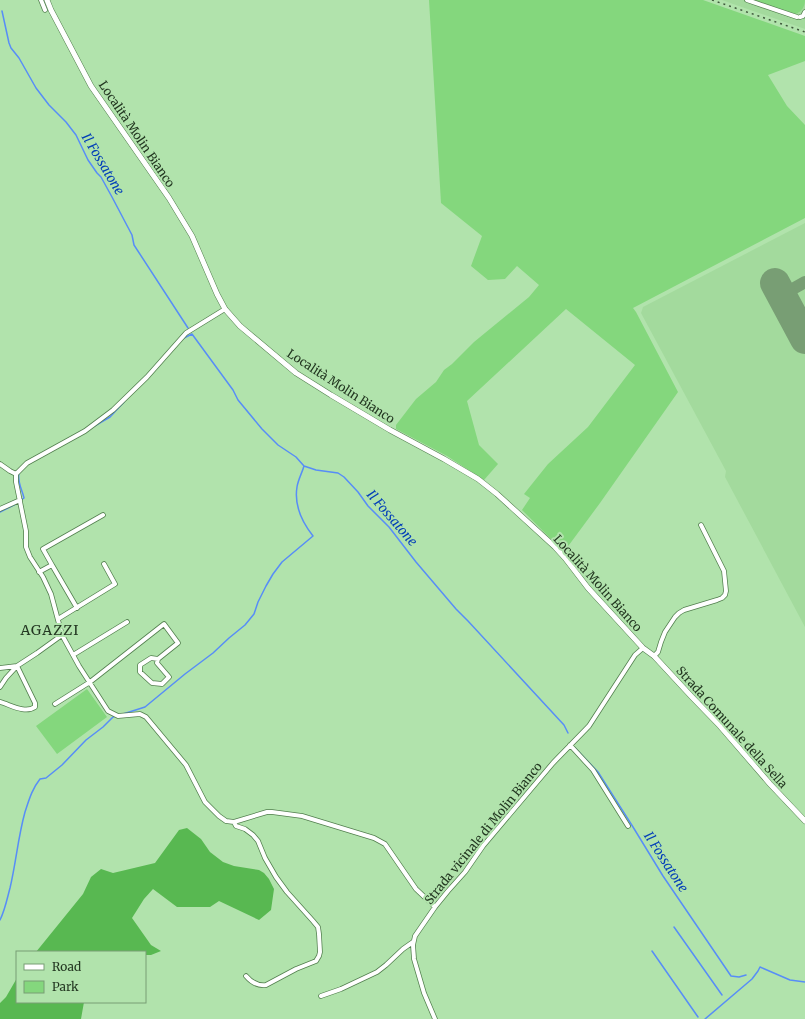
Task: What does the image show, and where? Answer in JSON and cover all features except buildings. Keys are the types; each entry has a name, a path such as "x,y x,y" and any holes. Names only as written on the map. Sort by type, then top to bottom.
{"street":[{"path":"41,0 45,10"},
{"name":"Località Molin Bianco","path":"47,0 92,86 169,198 192,236 225,309 240,326 296,372 331,395 478,479 497,494 555,547 588,588 643,648"},
{"path":"746,0 798,17 802,16 805,12"},
{"path":"225,309 186,333 147,377 113,410 85,431 27,463 16,474 16,482 26,532 26,547 51,594 62,635 79,666 108,711 118,716 140,714 146,717 186,765 205,802 218,816 226,821 234,822 267,812 302,816 374,838 385,844 416,889 436,907"},
{"path":"0,464 16,474"},
{"path":"0,509 20,500"},
{"path":"77,608 43,549 103,515"},
{"path":"654,656 658,652 665,632 679,613 722,598 725,595 724,571 701,525"},
{"path":"58,619 115,584 104,564"},
{"path":"40,572 52,565"},
{"path":"73,655 127,622"},
{"path":"55,704 90,682 164,624 178,643 158,659 151,658 140,665 140,672 152,684 162,684 169,677 158,663 158,659"},
{"path":"0,687 17,666 62,635"},
{"name":"Strada Comunale della Sella","path":"643,648 654,656 720,726 770,784 805,821"},
{"name":"Strada vicinale di Molin Bianco","path":"413,942 415,936 436,907 484,846 553,763 589,726 635,655 643,648"},
{"path":"0,668 17,666"},
{"path":"0,702 26,711 32,710 35,707 35,703 17,666"},
{"path":"570,745 593,770 628,826"},
{"path":"234,822 236,826 253,834 276,877 287,892 318,927 319,934 320,952 316,961 296,969 266,985 261,986 256,984 246,976"},
{"path":"322,996 377,972 413,942"},
{"path":"413,942 413,953 419,976 424,993 435,1019"}],"shaded area":[{"path":"722,0 805,0 805,29 733,4"},
{"path":"805,223 805,627 725,477 726,471 641,313 643,307"}],"green space":[{"path":"429,0 703,0 805,36 805,61 768,75 787,106 805,125 805,218 633,308 678,392 569,545 566,554 522,510 530,498 524,494 548,464 588,427 635,365 566,309 467,401 479,445 498,464 484,480 447,456 396,429 396,425 416,399 436,382 444,370 474,342 529,297 539,285 517,266 505,279 488,280 471,266 482,236 441,203"},
{"path":"755,0 805,0 803,8 796,14"},
{"path":"87,689 107,717 57,754 36,726"},
{"path":"187,828 201,839 210,852 223,862 234,866 259,870 264,873 274,889 271,910 259,920 219,901 210,907 177,907 153,889 144,899 132,918 151,945 161,951 151,955 146,955 146,951 37,951 83,894 91,877 101,869 113,873 155,863 179,830"},
{"path":"16,980 16,1003 84,1003 81,1019 0,1019 0,1003 6,997"}],"waterway":[{"name":"Il Fossatone","path":"2,11 11,48 19,58 36,88 76,135 88,160 101,177 112,197 132,235 134,245 188,328"},
{"name":"Il Fossatone","path":"182,339 192,334 233,390 238,400 262,429 278,445 296,457 304,466 316,470 338,473 344,477 358,492 368,506 389,527 416,562 456,609 564,725 568,733"},
{"path":"91,428 110,417 124,402"},
{"path":"123,714 145,707 213,653 245,625 254,614 266,586 282,562 313,536 302,519 296,494 304,466"},
{"path":"19,473 19,482 24,498 21,500"},
{"path":"0,512 18,503"},
{"path":"0,920 10,888 25,812 35,787 40,779 46,778 62,765 86,740 116,716"},
{"name":"Il Fossatone","path":"575,748 598,772 663,876 731,976 739,977 746,975"},
{"path":"674,927 722,995"},
{"path":"652,951 698,1017"},
{"path":"705,1019 752,979 760,967 790,980 805,982"}],"taxiway":[{"path":"782,295 805,282"}],"runway":[{"path":"775,283 805,339"}],"railway":[{"path":"712,0 805,32"}],"district":[{"name":"AGAZZI","path":"50,630"}]}
